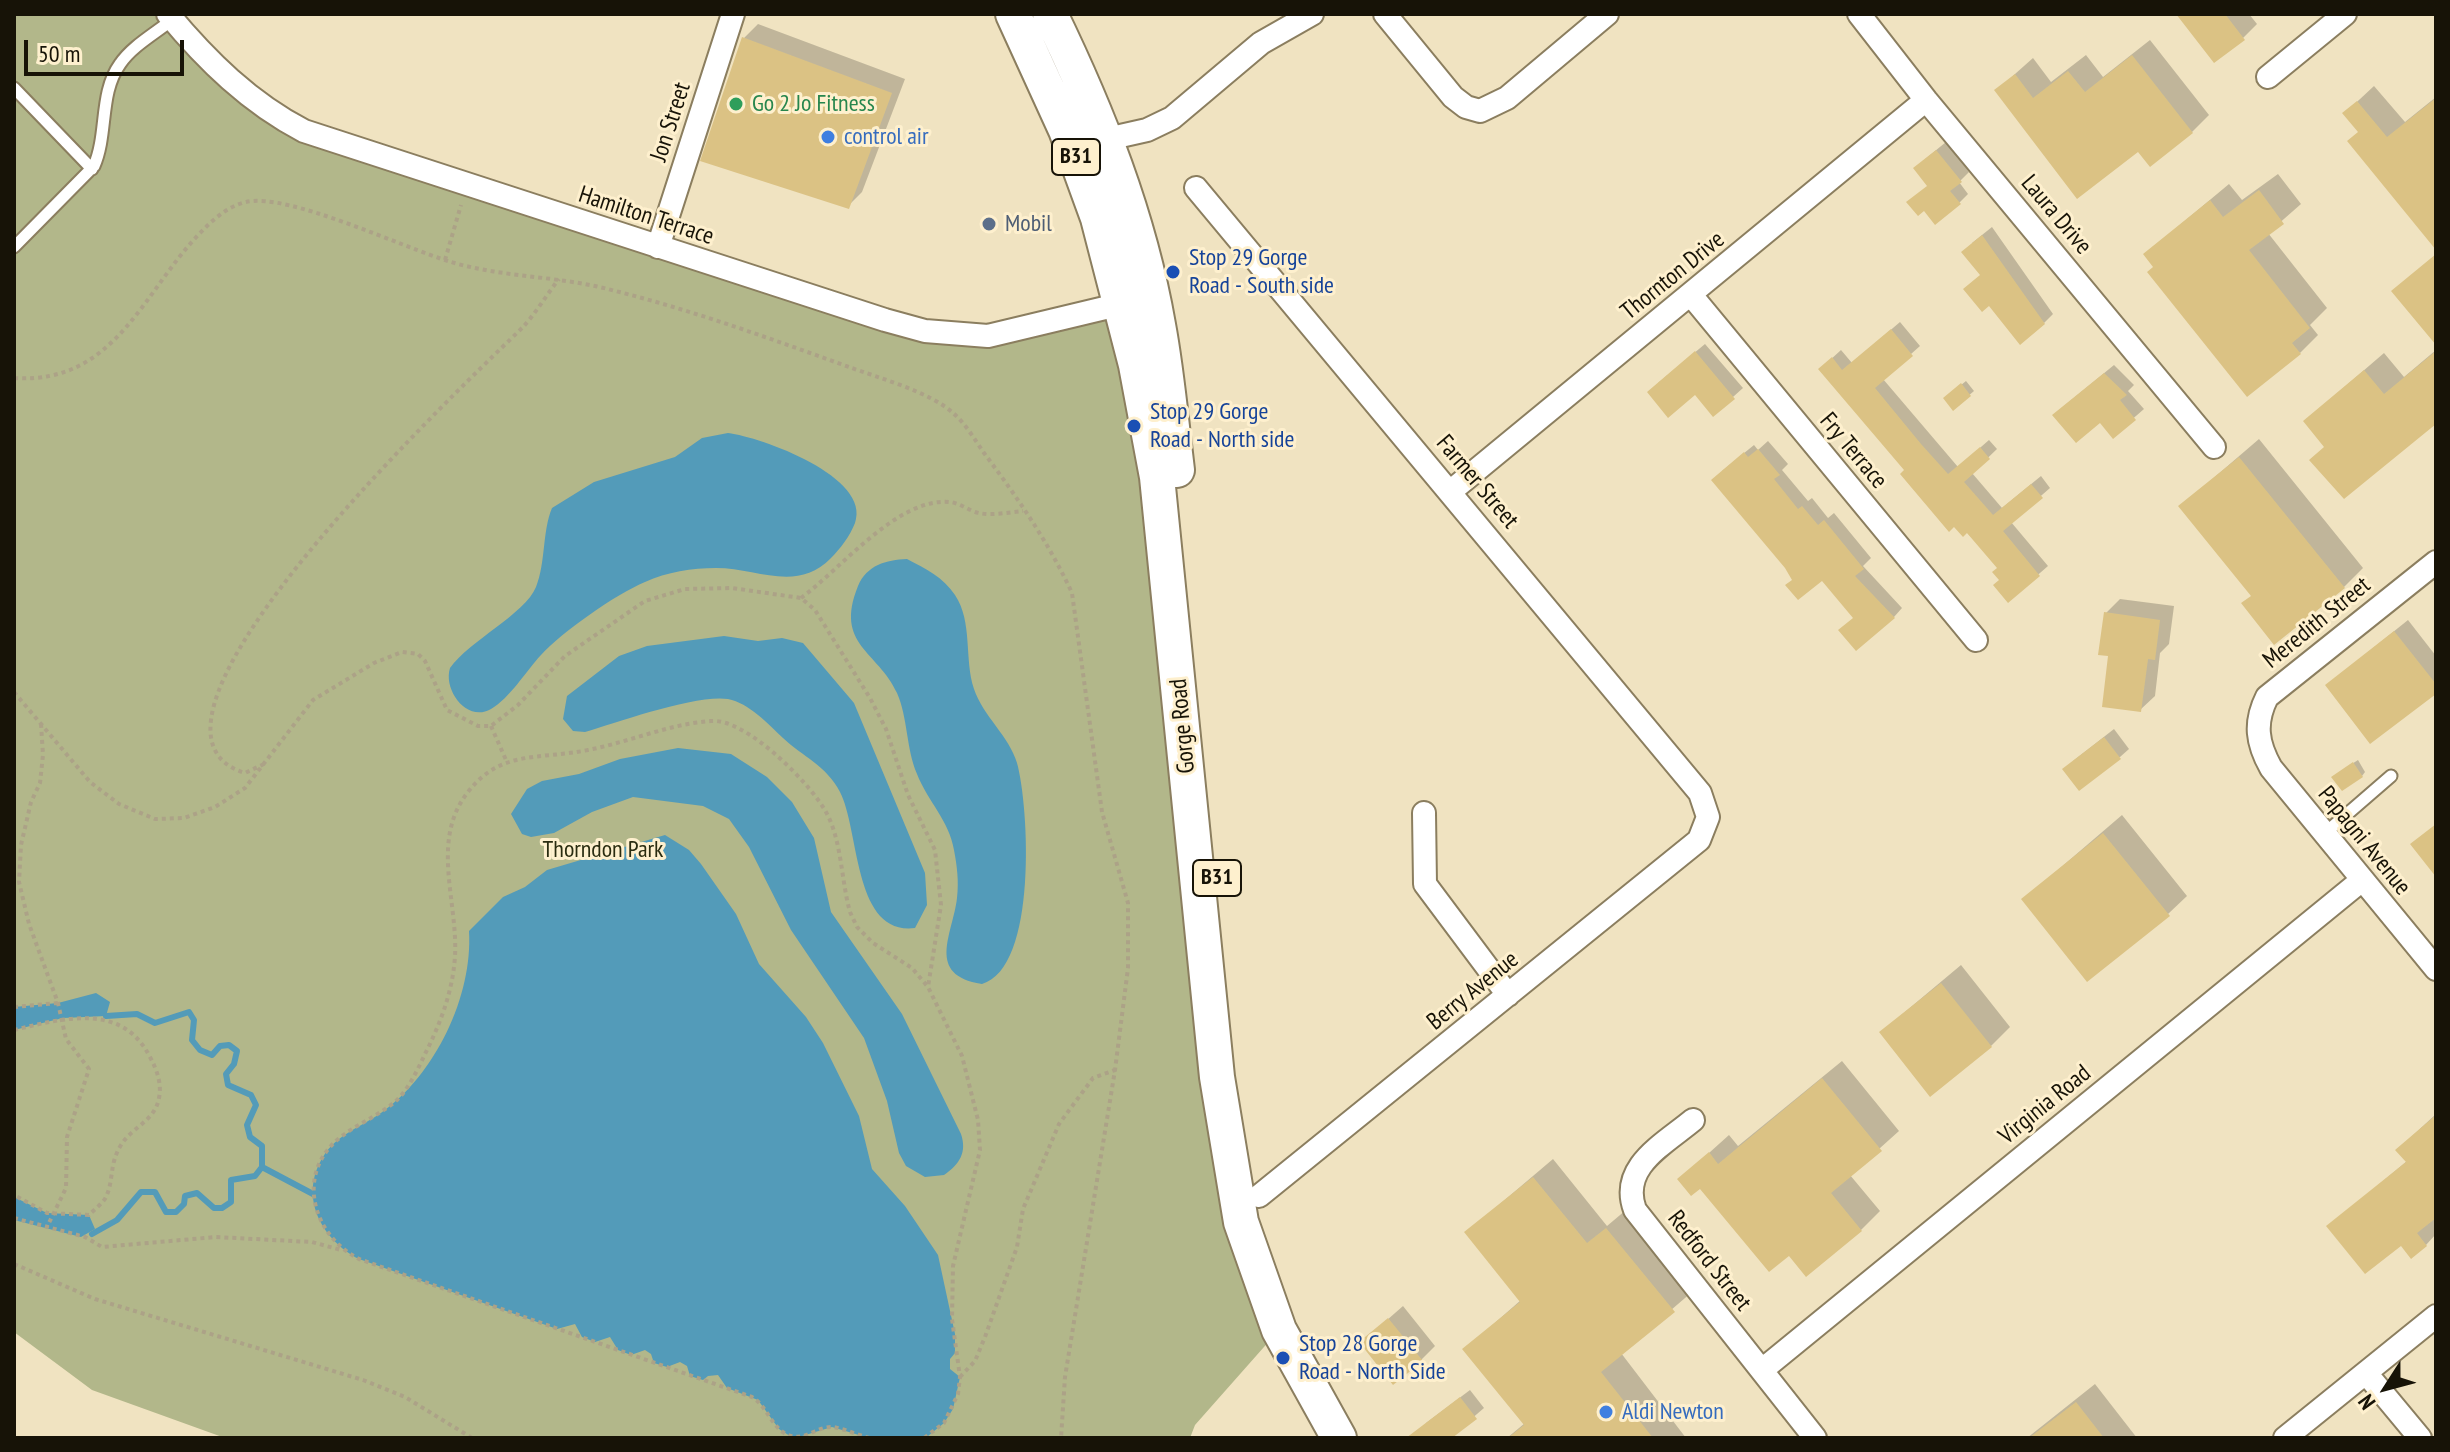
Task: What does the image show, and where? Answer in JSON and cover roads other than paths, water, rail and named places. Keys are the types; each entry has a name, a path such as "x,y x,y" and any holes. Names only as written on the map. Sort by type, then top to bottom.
{"main road":[{"name":"Gorge Road","path":"1013,14 1066,130 1098,218 1136,300 1157,477 1217,1077 1241,1222 1279,1330 1339,1438"},
{"name":"Gorge Road","path":"1050,14 1107,139 1136,300 1180,494 1231,1016 1243,1117 1268,1239 1291,1305 1321,1370 1363,1438"}],"street":[{"name":"Jon Street","path":"658,247 733,14"},
{"path":"1107,139 1147,130 1172,118 1261,43 1312,14"},
{"path":"1385,14 1453,97 1466,107 1480,111 1507,98 1607,14"},
{"name":"Laura Drive","path":"1859,14 1926,100 2214,447"},
{"path":"2268,77 2345,14"},
{"name":"Hamilton Terrace","path":"174,16 222,74 278,117 304,131 925,331 988,336 1136,300"},
{"name":"Thornton Drive","path":"1451,491 1926,100"},
{"name":"Farmer Street","path":"1196,188 1700,793 1708,817"},
{"name":"Fry Terrace","path":"1691,295 1976,640"},
{"name":"Meredith Street","path":"2258,741 2257,726 2267,697 2436,562"},
{"name":"Papagni Avenue","path":"2258,741 2271,768 2436,969"},
{"path":"1424,813 1425,884 1508,995"},
{"name":"Berry Avenue","path":"1259,1196 1699,840 1708,817"},
{"name":"Virginia Road","path":"1762,1370 2362,880"},
{"name":"Redford Street","path":"1693,1120 1632,1176 1629,1193 1635,1210 1815,1438"},
{"path":"2285,1438 2436,1316"},
{"path":"2366,1373 2420,1438"}],"lane":[{"path":"18,243 92,169 101,151 108,97 120,63 174,16"},
{"path":"14,88 92,169"},
{"path":"2324,834 2391,776"}],"water":[{"path":"728,433 764,442 810,462 847,490 856,506 855,523 831,558 818,568 790,577 716,568 680,571 653,579 605,604 575,625 541,655 505,698 491,709 473,712 459,702 450,686 450,668 530,597 539,577 552,508 594,482 675,457 702,438"},
{"path":"907,559 940,578 961,606 974,689 1013,753 1021,784 1026,848 1021,918 1013,949 1000,972 982,984 953,972 948,962 948,939 958,886 951,839 917,774 897,693 861,646 851,622 858,586 866,573 885,562"},
{"path":"724,636 758,641 782,638 803,643 854,703 925,873 927,905 915,928 895,926 880,916 869,899 846,809 835,783 743,705 728,699 697,701 585,732 573,731 563,719 567,696 619,656 647,646"},
{"path":"678,748 731,754 767,777 792,802 814,838 831,912 902,1014 961,1134 961,1157 944,1175 925,1177 906,1166 899,1153 887,1101 864,1038 791,930 749,847 729,819 703,806 633,797 592,812 554,833 531,837 522,834 511,814 527,789 542,781 579,774 620,759"},
{"path":"665,835 689,850 701,864 736,914 759,964 806,1017 823,1043 859,1116 872,1169 905,1206 938,1255 955,1334 955,1353 950,1359 950,1369 960,1377 953,1409 944,1423 928,1436 869,1438 832,1427 802,1436 790,1436 779,1429 758,1400 727,1388 718,1375 703,1380 690,1376 687,1366 680,1362 667,1367 654,1363 651,1354 645,1350 631,1355 618,1350 610,1337 595,1342 582,1337 575,1324 557,1329 359,1259 334,1241 318,1216 313,1187 316,1172 328,1149 400,1097 434,1056 447,1032 465,982 469,931 503,897 525,887 547,870"},
{"path":"96,993 110,1002 106,1016 63,1018 14,1030 14,1007 58,1003"},
{"path":"14,1197 47,1213 89,1215 95,1229 81,1237 14,1220"}],"waterway":[{"path":"106,1016 137,1014 155,1023 189,1012 194,1020 192,1040 200,1050 212,1055 220,1046 229,1045 237,1051 234,1064 226,1074 228,1085 251,1095 256,1105 247,1125 250,1137 262,1146 262,1167 313,1194"},
{"path":"92,1234 117,1220 141,1192 155,1192 166,1212 176,1212 184,1204 185,1196 197,1193 214,1208 222,1208 231,1202 231,1180 255,1176 262,1167"}],"place":[{"name":"Go 2 Jo Fitness","path":"736,104"},
{"name":"control air","path":"828,137"},
{"name":"Mobil","path":"989,224"},
{"name":"Stop 29 Gorge Road - South side","path":"1173,272"},
{"name":"Stop 29 Gorge Road - North side","path":"1134,426"},
{"name":"Stop 28 Gorge Road - North Side","path":"1283,1358"},
{"name":"Aldi Newton","path":"1606,1412"}],"park label":[{"name":"Thorndon Park","path":"603,850"}]}
